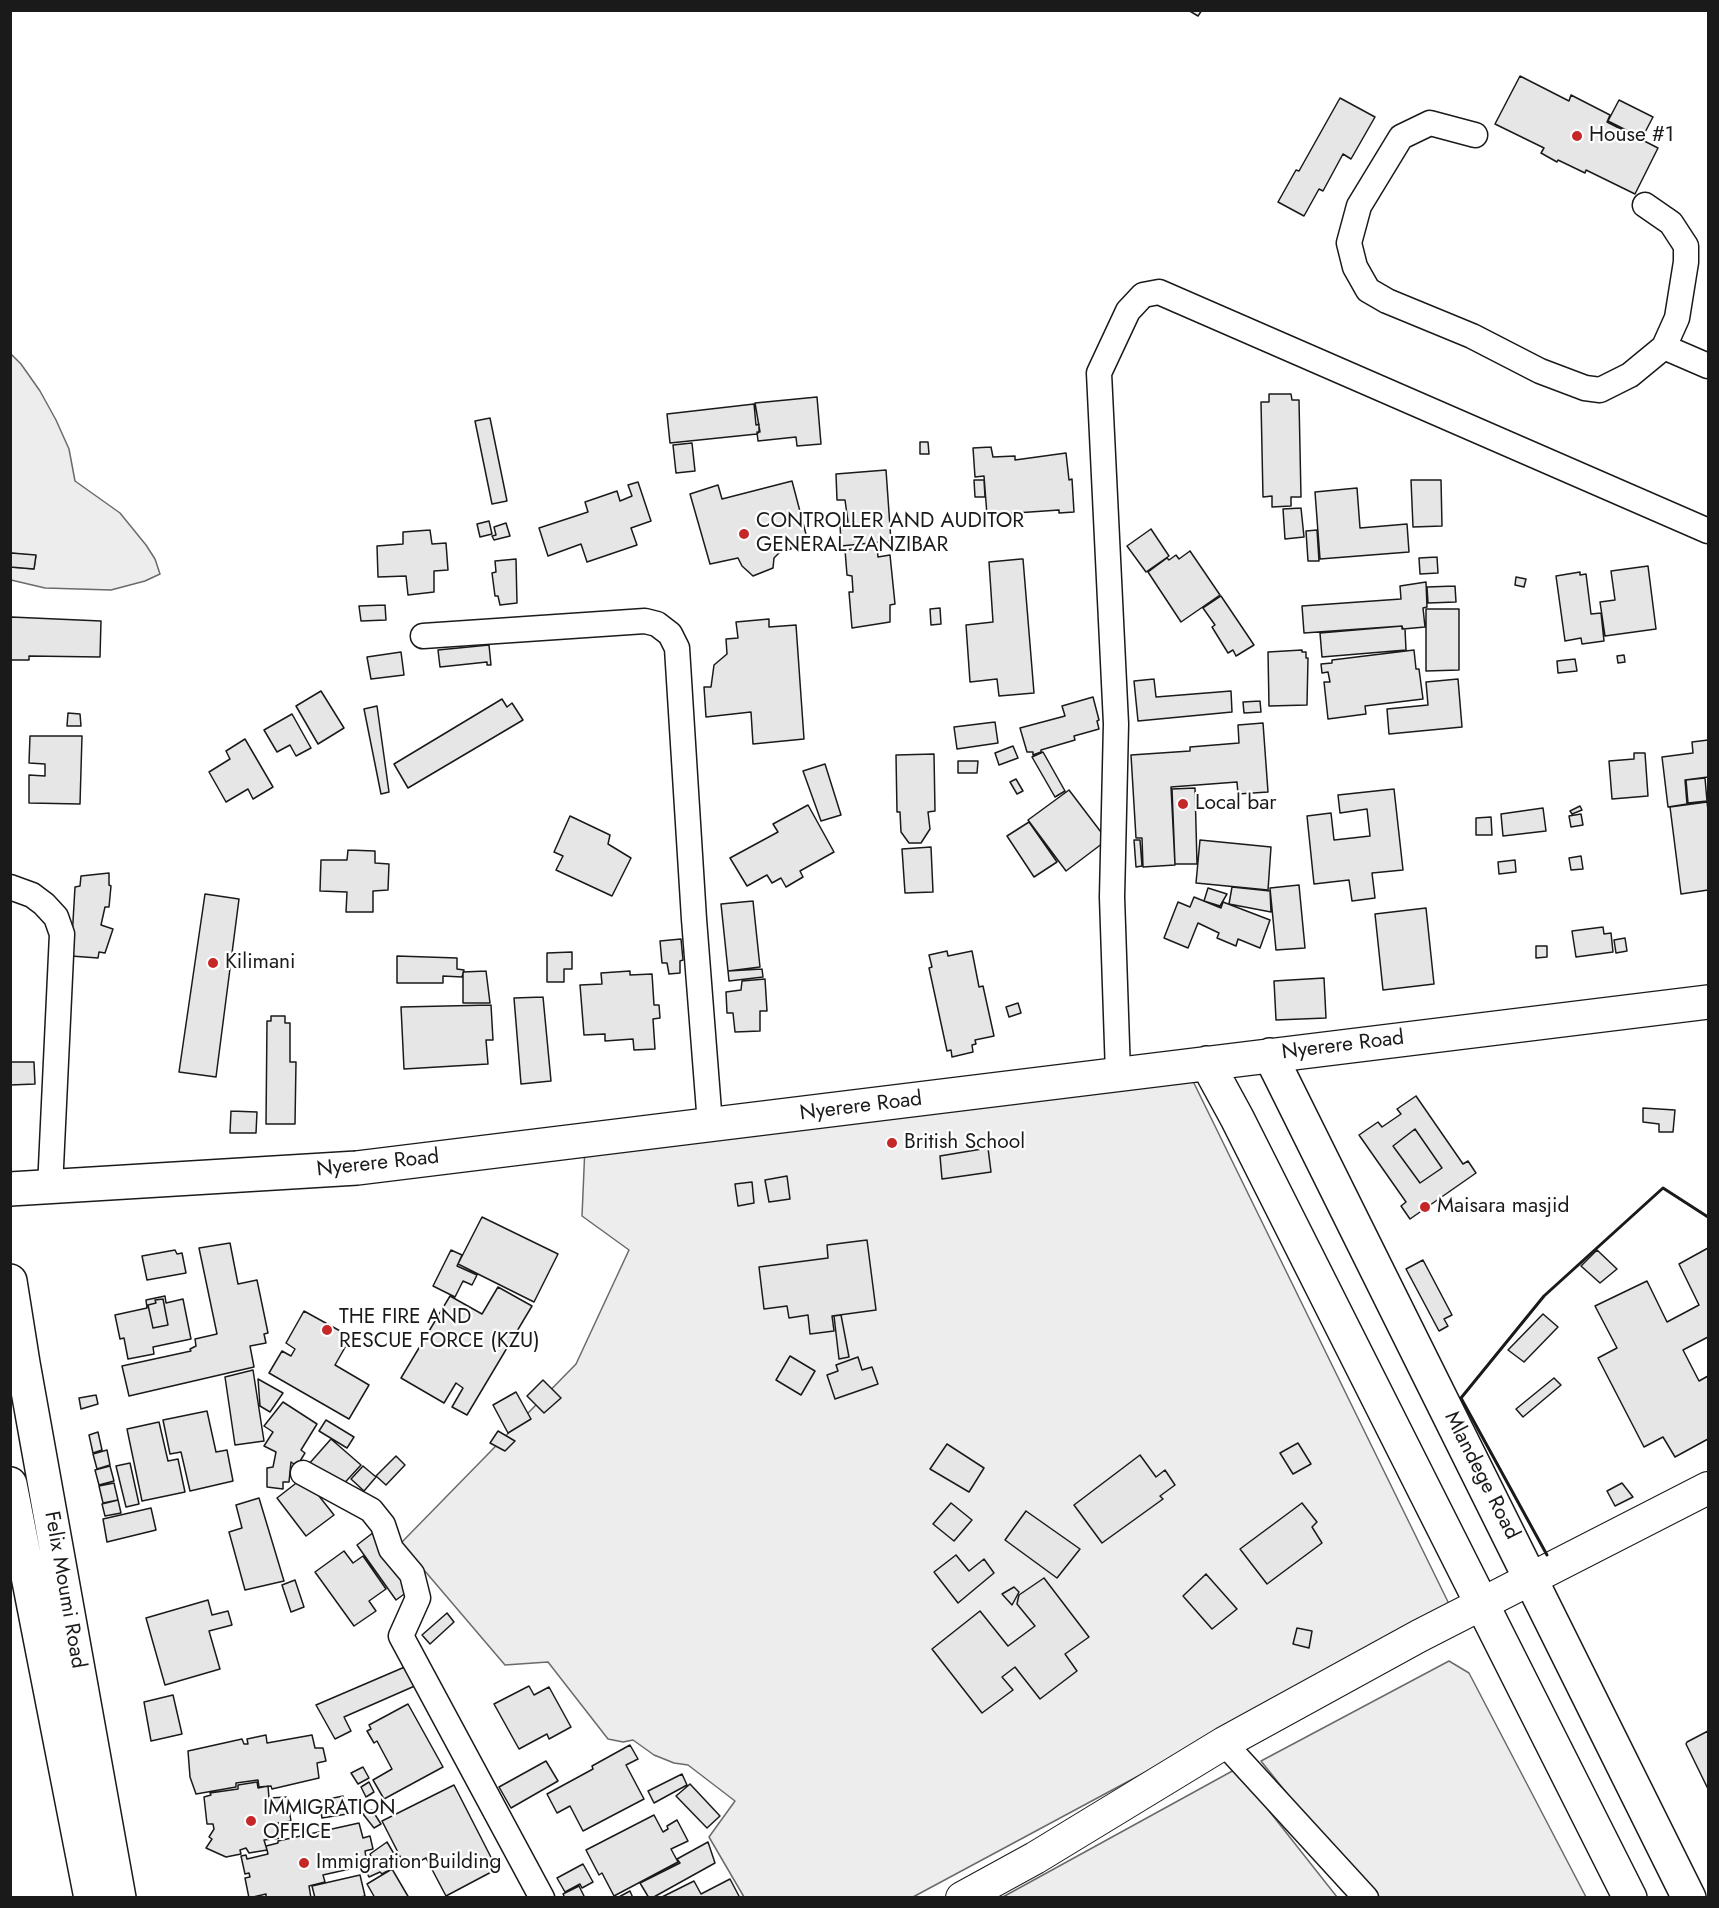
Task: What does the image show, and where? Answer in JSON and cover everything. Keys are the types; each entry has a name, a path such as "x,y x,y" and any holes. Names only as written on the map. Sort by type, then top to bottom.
{"main road":[{"name":"Nyerere Road","path":"10,1189 357,1168 1708,1002"},
{"name":"Mlandege Road","path":"1270,1055 1689,1898"},
{"path":"1207,1063 1237,1118 1630,1898"},
{"name":"Felix Moumi Road","path":"10,1281 104,1894"},
{"name":"Felix Moumi Road","path":"10,1484 104,1894"}],"street":[{"path":"1475,135 1430,123 1401,137 1359,206 1349,243 1355,267 1368,290 1387,301 1472,336 1540,371 1585,388 1600,390 1630,375 1664,347 1677,318 1686,262 1686,246 1671,223 1645,205"},
{"path":"1118,1074 1112,897 1116,724 1099,373 1128,311 1143,295 1159,292 1708,531"},
{"path":"1664,347 1708,366"},
{"path":"423,636 645,621 657,624 670,634 677,648 710,1124"},
{"path":"10,887 32,895 44,904 56,917 62,934 50,1188"},
{"path":"303,1473 371,1510 383,1525 391,1549 412,1574 418,1598 401,1636 542,1898"},
{"path":"962,1898 1035,1858 1224,1743 1531,1577 1708,1488"},
{"path":"1224,1743 1366,1898"}],"shaded area":[{"path":"11,354 40,391 56,420 69,449 75,481 120,513 146,545 155,559 160,574 145,581 111,590 45,588 11,580 11,567 34,569 36,556 11,553"},
{"path":"1189,1073 1451,1608 913,1897 744,1897 709,1837 735,1801 688,1765 674,1763 654,1755 633,1740 623,1742 608,1739 548,1662 505,1665 401,1543 576,1364 629,1250 582,1216 585,1146"},
{"path":"1449,1661 1469,1673 1586,1897 1370,1897 1261,1761"},
{"path":"1236,1769 1337,1897 1001,1898"}],"building":[{"path":"1188,10 1202,10 1198,16"},
{"name":"House #1","path":"1520,76 1569,101 1571,95 1610,115 1607,122 1658,148 1635,194 1586,170 1585,173 1558,160 1557,162 1541,153 1544,148 1495,124"},
{"path":"1340,98 1375,117 1351,159 1343,154 1323,191 1319,189 1304,216 1278,202 1296,170 1299,171"},
{"path":"1619,100 1653,117 1642,138 1608,121"},
{"path":"1269,394 1291,394 1292,400 1299,400 1301,497 1291,497 1291,506 1272,507 1272,496 1263,497 1261,402 1269,402"},
{"path":"817,397 821,444 797,446 796,437 758,441 757,432 760,432 755,403"},
{"path":"754,404 756,425 759,424 757,434 670,443 667,414"},
{"path":"490,418 507,501 492,504 475,421"},
{"path":"920,442 928,442 929,454 920,454"},
{"path":"692,443 695,471 676,473 673,445"},
{"path":"991,447 993,457 1015,456 1015,460 1066,453 1069,480 1072,479 1074,512 1059,513 1059,510 987,515 984,476 975,477 973,448"},
{"path":"886,470 891,541 841,546 840,523 848,522 845,500 837,500 836,474"},
{"path":"974,480 984,480 985,497 975,497"},
{"path":"1411,480 1441,480 1442,526 1413,527"},
{"path":"792,481 807,538 791,543 791,549 780,552 774,558 773,568 753,576 742,566 738,558 710,564 690,494 718,485 722,499"},
{"path":"638,482 651,521 631,528 637,545 587,562 581,544 548,556 539,528 588,512 585,502 617,491 620,501 632,496 628,485"},
{"path":"1357,488 1360,528 1407,524 1409,552 1320,559 1315,492"},
{"path":"1301,508 1304,537 1285,539 1283,509"},
{"path":"489,521 492,534 480,537 477,524"},
{"path":"506,523 510,536 494,540 492,536 496,535 494,527"},
{"path":"1151,529 1169,556 1146,572 1127,546"},
{"path":"430,530 432,544 446,543 448,570 434,571 434,592 408,595 406,576 378,577 377,546 403,544 403,532"},
{"path":"1317,530 1319,561 1308,561 1306,531"},
{"path":"877,546 878,557 890,555 895,604 890,605 890,622 852,628 849,592 853,592 852,576 847,575 845,550"},
{"path":"1190,551 1220,595 1181,622 1148,572 1167,558 1169,560 1176,555 1179,559"},
{"path":"11,553 36,555 34,569 10,567"},
{"path":"1437,557 1438,573 1420,574 1419,558"},
{"path":"516,559 517,603 500,605 498,596 495,596 492,573 496,572 495,561"},
{"path":"1023,559 1034,693 999,696 997,679 970,682 966,625 993,622 989,562"},
{"path":"1648,566 1656,629 1605,636 1600,602 1615,600 1611,571"},
{"path":"1580,572 1580,575 1586,574 1591,614 1601,613 1604,641 1582,644 1581,638 1565,641 1556,576"},
{"path":"1516,577 1526,579 1524,587 1515,585"},
{"path":"1426,582 1427,607 1423,608 1425,627 1403,629 1402,626 1304,633 1302,606 1401,599 1400,586"},
{"path":"1455,586 1456,602 1428,603 1427,587"},
{"path":"1221,596 1254,645 1236,656 1233,650 1228,653 1212,627 1215,625 1203,608"},
{"path":"385,605 386,620 361,621 359,606"},
{"path":"940,608 941,624 931,625 930,609"},
{"path":"1426,609 1459,609 1459,670 1426,671"},
{"path":"11,617 101,621 100,657 29,656 29,660 10,660"},
{"path":"769,619 769,627 796,625 804,739 753,744 751,712 706,717 704,687 711,687 714,665 727,654 726,639 738,638 736,622"},
{"path":"1402,626 1402,629 1405,629 1406,650 1322,657 1320,633"},
{"path":"489,645 491,665 487,665 487,662 440,667 438,650"},
{"path":"1302,650 1306,652 1306,658 1308,658 1307,705 1269,706 1268,652"},
{"path":"1414,650 1423,699 1365,706 1366,714 1328,719 1324,682 1330,682 1328,672 1322,673 1321,664 1332,663 1332,660"},
{"path":"401,652 404,675 371,679 367,657"},
{"path":"1624,655 1625,662 1618,663 1617,656"},
{"path":"1575,659 1577,671 1558,673 1557,661"},
{"path":"1154,679 1156,697 1231,691 1232,712 1138,721 1134,681"},
{"path":"1458,679 1462,727 1389,734 1387,709 1428,705 1426,682"},
{"path":"321,691 344,728 318,744 296,706"},
{"path":"1093,697 1099,729 1074,736 1075,740 1041,750 1033,755 1033,752 1027,752 1020,728 1065,716 1062,706"},
{"path":"502,699 507,707 512,703 523,720 408,788 394,764"},
{"path":"1260,701 1261,712 1244,713 1243,702"},
{"path":"377,706 389,792 381,794 364,709"},
{"path":"68,713 80,714 81,726 67,726"},
{"path":"292,714 311,748 296,756 290,745 277,752 264,730"},
{"path":"995,722 998,743 957,749 954,727"},
{"path":"1263,723 1268,792 1238,794 1237,782 1171,787 1175,865 1143,867 1142,838 1136,838 1131,755 1190,751 1190,747 1239,743 1238,725"},
{"path":"30,736 82,736 80,804 29,803 29,775 45,776 45,764 29,763"},
{"path":"245,739 273,787 253,799 248,789 226,802 209,772 230,759 226,751"},
{"path":"1708,740 1708,777 1685,780 1687,804 1668,807 1662,757 1693,753 1692,742"},
{"path":"1013,746 1018,758 999,765 995,753"},
{"path":"1043,752 1065,791 1055,797 1032,757"},
{"path":"1634,753 1645,753 1648,796 1612,799 1609,761 1634,759"},
{"path":"934,754 935,811 928,812 930,829 921,843 909,843 901,832 900,812 897,812 896,755"},
{"path":"958,761 978,761 977,773 958,773"},
{"path":"825,764 841,815 821,821 803,771"},
{"path":"1705,778 1707,801 1688,803 1686,780"},
{"path":"1016,779 1023,791 1017,794 1010,782"},
{"path":"1195,788 1197,864 1175,864 1172,789"},
{"path":"1394,789 1403,870 1372,873 1375,898 1352,901 1349,880 1314,884 1307,816 1331,813 1334,840 1370,836 1367,809 1340,813 1338,795"},
{"path":"1069,790 1107,840 1066,871 1028,820"},
{"path":"1707,802 1708,890 1681,894 1670,807"},
{"path":"808,805 834,852 800,871 803,877 786,887 781,878 772,883 767,875 747,886 730,858 778,832 773,824"},
{"path":"1580,806 1582,810 1572,814 1570,811"},
{"path":"1543,808 1546,831 1503,836 1501,814"},
{"path":"1581,814 1583,825 1571,827 1569,816"},
{"path":"570,816 610,835 608,844 631,858 612,896 556,870 563,856 554,852"},
{"path":"1491,817 1492,835 1476,835 1476,818"},
{"path":"1029,822 1057,862 1034,877 1007,836"},
{"path":"1134,840 1140,840 1142,866 1136,867"},
{"path":"1200,840 1271,847 1268,890 1196,883"},
{"path":"931,847 933,892 905,893 902,849"},
{"path":"348,850 375,851 375,863 389,864 388,890 373,891 373,912 346,912 347,892 320,891 321,860 347,860"},
{"path":"1581,856 1583,869 1571,870 1569,858"},
{"path":"1515,860 1516,872 1499,874 1498,862"},
{"path":"109,873 109,885 111,886 109,907 105,907 101,925 113,929 105,953 99,952 98,958 71,956 75,887 80,886 81,876"},
{"path":"1299,885 1305,948 1276,950 1270,888"},
{"path":"1232,887 1270,891 1271,912 1229,904"},
{"path":"1208,888 1227,894 1220,906 1204,901"},
{"name":"Kilimani","path":"205,894 239,899 216,1077 179,1072"},
{"path":"1194,897 1221,908 1223,902 1270,920 1260,948 1238,939 1236,946 1217,938 1219,933 1198,923 1188,948 1164,938 1178,902 1190,907"},
{"path":"753,901 760,967 728,971 721,904"},
{"path":"1426,908 1434,984 1383,990 1375,914"},
{"path":"1603,927 1604,934 1611,933 1613,952 1576,957 1572,931"},
{"path":"1625,938 1627,951 1616,953 1614,940"},
{"path":"681,939 683,960 680,961 680,973 669,974 667,963 662,963 660,941"},
{"path":"1536,946 1547,946 1547,957 1536,958"},
{"path":"947,951 948,956 972,951 979,987 983,986 994,1036 975,1040 976,1044 972,1045 973,1052 952,1057 951,1050 947,1051 929,968 932,967 929,955"},
{"path":"572,952 572,969 564,969 564,982 547,982 547,953"},
{"path":"397,956 457,958 457,969 464,970 462,977 443,976 443,983 397,983"},
{"path":"762,969 763,977 729,981 728,971"},
{"path":"486,971 490,1003 463,1003 463,972"},
{"path":"630,971 630,975 652,974 654,1005 659,1005 660,1018 653,1019 655,1049 634,1050 633,1039 605,1041 605,1034 584,1035 580,985 602,984 601,973"},
{"path":"1324,978 1326,1018 1276,1020 1274,981"},
{"path":"765,979 767,1011 760,1011 760,1031 735,1032 733,1013 727,1013 726,992 741,990 742,981"},
{"path":"543,997 551,1081 521,1084 514,998"},
{"path":"1018,1003 1021,1013 1009,1017 1006,1007"},
{"path":"491,1005 493,1040 486,1040 488,1064 404,1069 401,1007"},
{"path":"271,1016 285,1016 285,1023 290,1023 290,1062 296,1062 295,1124 266,1124 267,1021 271,1021"},
{"path":"10,1062 34,1062 35,1084 10,1085"},
{"path":"1416,1096 1463,1164 1468,1161 1476,1173 1410,1219 1401,1206 1406,1202 1359,1135 1378,1122 1382,1127 1401,1114 1397,1109","holes":["1415,1129 1442,1168 1420,1183 1393,1146"]},
{"path":"1643,1108 1675,1110 1673,1132 1659,1132 1659,1124 1643,1122"},
{"path":"231,1111 257,1112 256,1133 230,1133"},
{"path":"1415,1129 1442,1168 1420,1183 1393,1146"},
{"path":"988,1148 991,1172 942,1179 940,1156"},
{"path":"787,1176 790,1199 769,1202 765,1180"},
{"path":"752,1182 754,1203 738,1206 735,1184"},
{"path":"482,1217 558,1254 534,1302 458,1264"},
{"path":"867,1240 876,1310 832,1316 834,1331 810,1334 808,1315 789,1318 787,1306 764,1309 759,1267 828,1258 827,1245"},
{"path":"230,1243 238,1284 257,1280 268,1333 264,1334 266,1343 250,1346 254,1367 129,1396 122,1366 191,1351 190,1349 196,1346 195,1339 217,1334 199,1248"},
{"path":"1708,1248 1708,1337 1683,1350 1699,1381 1708,1376 1708,1439 1675,1457 1663,1437 1644,1447 1598,1358 1617,1348 1595,1306 1647,1281 1667,1322 1699,1305 1679,1264"},
{"path":"175,1250 177,1254 182,1253 186,1273 147,1280 142,1256"},
{"path":"451,1250 462,1255 457,1266 477,1275 472,1285 463,1281 455,1297 433,1286"},
{"path":"1597,1250 1617,1269 1600,1283 1581,1266"},
{"path":"1423,1260 1452,1315 1444,1319 1448,1326 1439,1331 1406,1269"},
{"path":"498,1287 532,1306 467,1415 452,1407 463,1388 456,1383 444,1403 401,1378 450,1296 482,1314"},
{"path":"165,1296 166,1303 183,1299 191,1339 153,1347 154,1354 128,1359 124,1338 120,1339 115,1315 147,1308 146,1300","holes":["163,1299 168,1325 153,1328 148,1305 156,1303 155,1300"]},
{"path":"163,1299 168,1325 153,1328 148,1305 156,1303 155,1300"},
{"path":"304,1311 351,1337 335,1365 369,1385 349,1419 269,1373 282,1351 291,1356 295,1349 286,1343"},
{"path":"1543,1314 1558,1327 1524,1362 1508,1350"},
{"path":"841,1315 849,1357 839,1359 834,1316"},
{"path":"790,1356 815,1371 801,1395 776,1380"},
{"path":"858,1357 862,1370 872,1367 878,1384 835,1399 827,1375 838,1371 836,1365"},
{"path":"253,1370 264,1441 235,1445 225,1377"},
{"path":"1554,1378 1561,1385 1523,1417 1516,1409"},
{"path":"258,1379 283,1393 270,1412 260,1406"},
{"path":"543,1380 561,1398 544,1413 527,1396"},
{"path":"516,1392 531,1419 508,1433 493,1405"},
{"path":"96,1395 98,1404 81,1409 79,1398"},
{"path":"283,1402 317,1424 301,1450 305,1453 297,1466 291,1462 289,1482 283,1482 283,1489 267,1487 267,1468 273,1467 276,1452 264,1446 273,1432 264,1426"},
{"path":"207,1411 216,1452 227,1450 233,1481 190,1491 181,1452 170,1454 163,1420"},
{"path":"326,1420 354,1437 347,1448 319,1431"},
{"path":"159,1422 168,1461 178,1459 185,1492 142,1501 127,1429"},
{"path":"498,1431 515,1441 505,1451 490,1443"},
{"path":"98,1432 102,1450 93,1453 89,1435"},
{"path":"331,1439 361,1465 338,1490 308,1465"},
{"path":"1298,1443 1311,1464 1293,1474 1280,1453"},
{"path":"947,1444 984,1468 969,1492 930,1469"},
{"path":"107,1450 110,1465 97,1469 93,1454"},
{"path":"1140,1455 1156,1477 1165,1470 1175,1485 1160,1496 1163,1499 1102,1543 1074,1505"},
{"path":"396,1456 405,1465 386,1485 376,1476"},
{"path":"130,1463 139,1504 126,1507 116,1466"},
{"path":"110,1466 114,1481 99,1485 95,1470"},
{"path":"363,1466 376,1477 364,1491 351,1479"},
{"path":"304,1477 334,1515 306,1536 277,1498"},
{"path":"114,1483 118,1500 103,1503 99,1486"},
{"path":"1622,1483 1633,1497 1615,1506 1607,1491"},
{"path":"259,1498 284,1581 245,1590 229,1532 242,1528 236,1505"},
{"path":"118,1500 121,1513 105,1516 102,1504"},
{"path":"951,1503 972,1520 954,1541 933,1524"},
{"path":"1302,1503 1317,1522 1312,1527 1322,1543 1267,1584 1240,1549"},
{"path":"151,1508 156,1530 107,1542 103,1519"},
{"path":"1026,1511 1080,1549 1057,1578 1005,1540"},
{"path":"374,1532 414,1587 396,1600 357,1545"},
{"path":"344,1551 353,1563 363,1556 386,1589 369,1601 376,1611 354,1626 315,1572"},
{"path":"956,1555 969,1571 984,1559 994,1573 958,1603 934,1572"},
{"path":"1206,1574 1237,1609 1212,1629 1183,1596"},
{"path":"1044,1578 1089,1637 1065,1654 1077,1671 1040,1699 1015,1667 1002,1677 1013,1690 982,1713 932,1649 980,1611 1008,1646 1035,1626 1017,1604 1019,1595"},
{"path":"295,1580 304,1607 291,1612 282,1585"},
{"path":"1014,1587 1019,1592 1012,1605 1002,1594"},
{"path":"208,1600 212,1615 228,1611 232,1625 209,1631 220,1669 165,1685 146,1618"},
{"path":"447,1613 454,1622 430,1644 422,1635"},
{"path":"1297,1628 1312,1631 1309,1648 1293,1644"},
{"path":"407,1666 417,1685 344,1717 351,1731 335,1739 316,1705"},
{"path":"529,1686 534,1695 549,1687 571,1727 549,1739 547,1734 519,1749 494,1704"},
{"path":"173,1695 182,1734 151,1741 144,1702"},
{"path":"408,1704 443,1767 384,1799 373,1780 392,1769 377,1741 374,1743 367,1731 371,1729 369,1725"},
{"path":"1708,1731 1708,1789 1686,1744"},
{"path":"266,1735 267,1743 312,1735 315,1748 323,1748 326,1761 317,1763 319,1778 272,1789 271,1786 259,1787 258,1780 236,1783 236,1787 196,1794 190,1777 188,1751 242,1739 244,1744 248,1744 247,1739"},
{"path":"630,1745 638,1759 626,1765 644,1799 583,1831 570,1806 557,1813 547,1794 593,1769 592,1766"},
{"path":"546,1761 558,1781 511,1808 499,1787"},
{"path":"363,1767 369,1778 358,1784 351,1773"},
{"path":"682,1774 687,1785 654,1803 648,1791"},
{"path":"257,1782 258,1788 268,1786 269,1798 287,1797 291,1821 278,1823 282,1838 264,1840 267,1850 249,1853 246,1848 240,1850 241,1854 226,1857 206,1848 212,1839 209,1837 214,1829 213,1824 207,1824 204,1797 211,1795 210,1793 238,1789 238,1785"},
{"path":"369,1782 374,1792 366,1797 361,1787"},
{"path":"690,1784 720,1816 707,1828 676,1796"},
{"path":"454,1785 497,1869 446,1896 426,1858 406,1868 382,1821"},
{"path":"343,1796 347,1814 322,1818 319,1801"},
{"path":"372,1810 381,1824 374,1828 363,1814"},
{"path":"654,1815 663,1832 668,1829 667,1826 677,1820 688,1841 671,1849 678,1862 614,1896 602,1873 599,1875 586,1850"},
{"name":"Immigration Building","path":"359,1823 363,1838 370,1836 373,1849 365,1851 367,1865 323,1875 325,1882 309,1886 311,1898 266,1898 266,1894 249,1898 245,1878 250,1877 249,1873 245,1874 241,1856 246,1855 247,1859 268,1854 266,1846 278,1843 278,1841"},
{"path":"387,1842 400,1864 382,1874 380,1872 369,1877 365,1869 374,1864 370,1854"},
{"path":"708,1842 715,1863 649,1898 640,1883 680,1863 677,1859"},
{"path":"583,1864 593,1882 582,1888 580,1884 565,1892 557,1878"},
{"path":"392,1869 409,1898 375,1898 367,1884"},
{"path":"360,1875 365,1896 315,1898 312,1886"},
{"path":"730,1879 740,1898 660,1898 694,1881 701,1894"},
{"path":"579,1886 585,1898 565,1898 563,1894"},
{"path":"630,1891 633,1898 617,1898"}],"wall":[{"path":"1547,1555 1461,1398 1544,1296 1663,1188 1708,1217"}],"place":[{"name":"House #1","path":"1577,136"},
{"name":"CONTROLLER AND AUDITOR GENERAL ZANZIBAR","path":"744,534"},
{"name":"Local bar","path":"1183,804"},
{"name":"Kilimani","path":"213,963"},
{"name":"British School","path":"892,1143"},
{"name":"Maisara masjid","path":"1425,1207"},
{"name":"THE FIRE AND RESCUE FORCE (KZU)","path":"327,1330"},
{"name":"IMMIGRATION OFFICE","path":"251,1821"},
{"name":"Immigration Building","path":"304,1863"}]}
